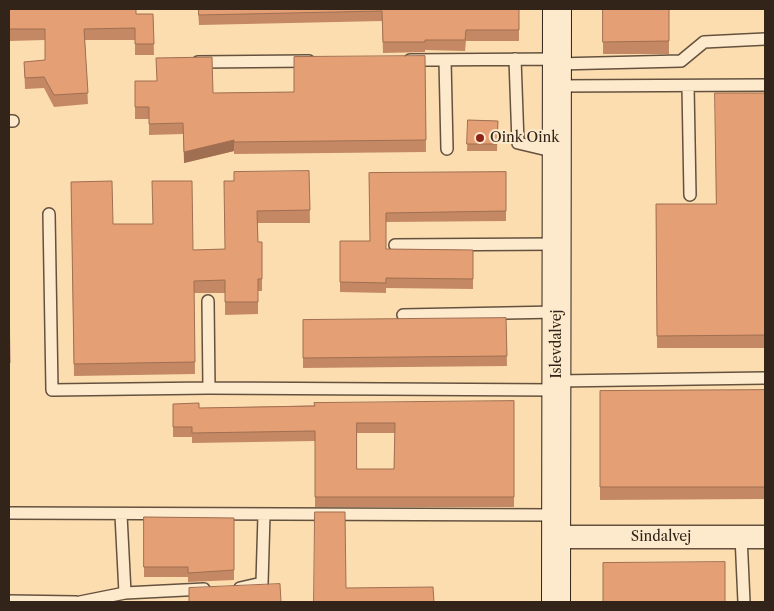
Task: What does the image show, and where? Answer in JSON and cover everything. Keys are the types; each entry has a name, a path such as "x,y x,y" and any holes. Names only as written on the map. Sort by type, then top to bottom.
{"street":[{"name":"Islevdalvej","path":"556,602 557,9"},
{"name":"Sindalvej","path":"556,526 765,536"}],"lane":[{"path":"557,70 680,61 704,42 765,39"},
{"path":"515,59 518,143 557,152"},
{"path":"395,60 515,59 557,70 688,86 765,85"},
{"path":"444,60 447,149"},
{"path":"186,62 325,61"},
{"path":"688,86 690,195"},
{"path":"49,214 52,390 556,386 765,378"},
{"path":"395,245 557,244"},
{"path":"208,301 209,388"},
{"path":"403,315 557,312"},
{"path":"9,514 264,515 556,526"},
{"path":"121,515 125,593"},
{"path":"9,601 78,602 125,593 247,587 262,583 264,515"},
{"path":"741,536 744,602"}],"building":[{"path":"9,9 136,9 136,14 153,14 154,44 135,44 135,28 84,29 88,93 54,95 44,77 25,78 24,62 45,60 45,29 9,29"},
{"path":"199,9 519,9 519,30 466,30 465,40 383,42 382,11 199,15"},
{"path":"603,9 669,9 669,41 603,42"},
{"path":"425,56 426,140 234,142 234,140 184,152 183,123 149,124 149,107 135,107 135,81 157,81 156,58 212,57 213,93 294,92 294,57"},
{"path":"715,93 765,93 765,335 657,336 656,204 716,204"},
{"path":"468,120 498,121 497,144 467,144"},
{"path":"309,171 310,210 257,211 258,242 262,242 262,279 258,279 258,302 225,302 225,280 194,281 195,362 74,364 71,182 112,181 113,224 153,224 152,181 192,181 193,250 225,249 224,181 234,181 234,172"},
{"path":"506,172 506,211 386,213 386,249 473,250 473,279 386,278 386,283 340,282 340,241 370,241 369,173"},
{"path":"9,299 10,363 9,363"},
{"path":"506,318 507,356 303,358 303,320"},
{"path":"765,390 765,487 600,487 600,391"},
{"path":"514,401 514,497 315,497 315,431 192,433 192,427 173,427 173,404 199,403 199,408 315,406 314,403","holes":["357,423 395,423 394,469 357,469"]},
{"path":"315,512 345,512 346,588 433,587 434,602 314,602"},
{"path":"144,517 234,518 234,570 188,573 188,567 144,567"},
{"path":"725,562 725,602 603,602 603,563"},
{"path":"280,584 281,602 189,602 189,588"}],"place":[{"name":"Oink Oink","path":"480,138"}]}
